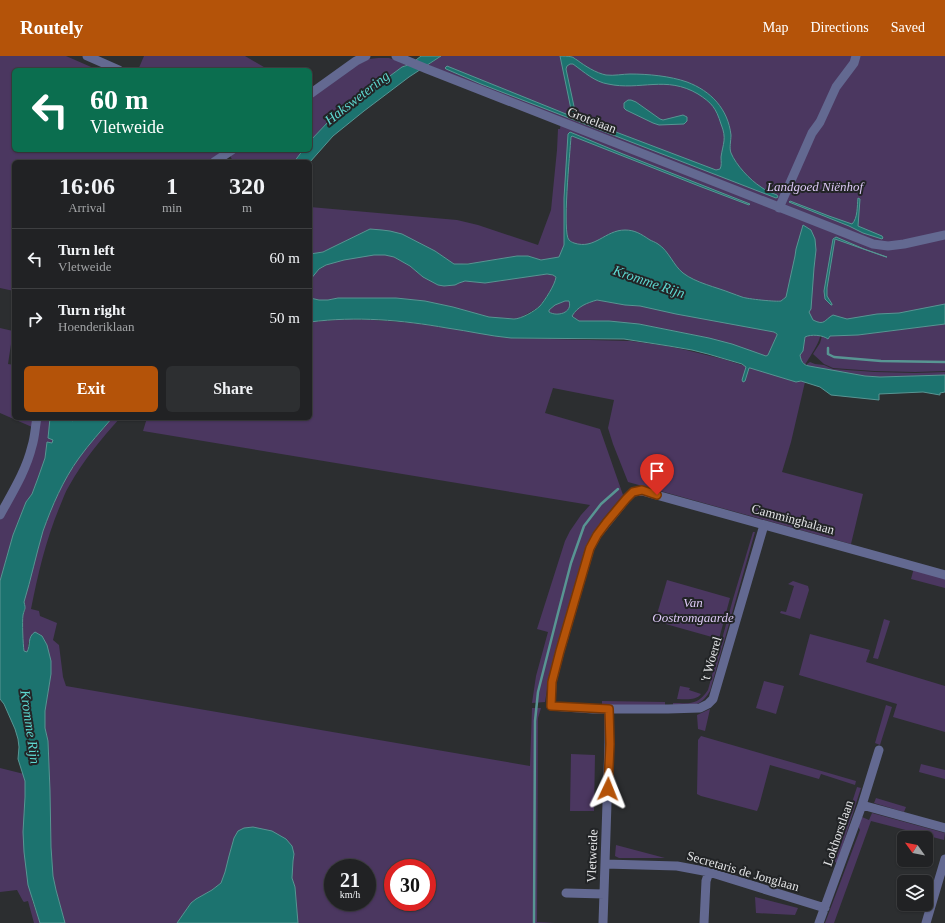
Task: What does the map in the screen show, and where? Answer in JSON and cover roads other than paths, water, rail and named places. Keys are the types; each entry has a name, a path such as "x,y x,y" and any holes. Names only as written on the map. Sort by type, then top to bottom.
{"street":[{"path":"87,56 114,68"},
{"path":"312,93 356,61 366,56"},
{"name":"Grotelaan","path":"396,56 873,244 888,246 945,235"},
{"path":"779,208 812,133 820,122 836,87 854,63 856,56"},
{"path":"217,160 229,152"},
{"path":"0,515 26,466 32,446 37,420"},
{"name":"Camminghalaan","path":"609,709 551,706 552,682 590,548 606,523 633,492 642,490 945,575"},
{"name":"'t Woerel","path":"609,709 700,708 708,704 713,698 764,525"},
{"name":"Vletweide","path":"603,923 610,744 609,709"},
{"name":"Lokhorstlaan","path":"819,923 862,805 878,750"},
{"path":"862,805 945,828"},
{"path":"926,923 945,859"},
{"name":"Secretaris de Jonglaan","path":"605,864 678,866 709,872 825,908"},
{"path":"704,923 706,882 709,872"},
{"name":"Vletweide","path":"566,893 604,894"}],"water":[{"path":"421,56 441,56 409,77 364,111 333,136 312,160 296,160 302,152 312,152 312,139 329,121 402,67 411,64"},
{"path":"560,56 572,57 598,73 606,75 651,75 673,78 687,82 704,90 722,109 731,135 731,153 740,167 757,184 778,197 776,198 481,84 445,68 447,66 571,116 572,114","holes":["573,64 603,83 620,86 653,84 675,85 686,88 703,97 715,110 723,129 724,141 720,169 716,170 579,118 575,111 566,69 567,66"]},
{"path":"628,100 636,102 660,119 663,120 683,115 687,117 687,121 684,124 659,125 653,123 626,110 624,108 624,103"},
{"name":"Kromme Rijn","path":"570,132 750,204 749,205 699,186 572,136 571,137 566,208 567,234 570,241 574,243 588,244 612,233 629,230 641,234 657,243 683,273 694,280 745,298 762,300 781,301 786,297 796,249 803,225 811,230 815,239 816,250 811,309 809,312 813,320 817,322 824,322 833,315 847,319 877,314 899,313 945,304 945,324 858,335 830,336 828,339 814,335 805,337 803,351 800,355 805,365 865,376 945,375 945,392 940,393 940,395 923,392 879,394 879,400 831,395 820,387 801,381 796,382 750,368 745,381 743,382 742,380 746,367 742,364 692,350 624,339 511,338 413,323 362,319 312,322 312,298 328,300 338,298 396,298 425,301 489,317 517,319 524,316 540,306 552,288 556,277 547,274 485,283 465,281 455,285 444,286 438,285 423,277 410,266 394,257 374,255 344,260 326,265 319,269 312,278 312,254 323,252 370,229 402,234 435,251 454,264 468,264 517,256 528,256 541,260 559,257 564,245 564,198 568,134","holes":["597,300 640,306 774,332 777,335 768,355 766,356 732,344 709,338 639,324 609,321 579,321 572,316 580,307","569,301 569,308 564,313 556,314 549,312 549,310 555,305"]},
{"path":"858,198 860,199 858,226 882,236 882,239 863,233 789,202 790,201 852,224 856,215"},
{"path":"836,237 887,257 835,239 827,288 827,296 832,304 831,305 825,299 824,291 833,239"},
{"name":"Kromme Rijn","path":"50,420 110,420 79,458 58,493 43,531 24,602 24,651 27,652 31,636 35,632 42,636 47,645 51,661 51,674 45,711 45,728 48,741 51,847 53,876 65,923 40,923 28,885 23,832 25,781 18,759 19,747 15,729 4,704 0,699 0,581 13,535 26,502 32,494 45,458 47,442 52,443 53,440 48,438"},
{"path":"253,827 272,831 286,839 292,846 294,854 292,878 295,887 298,923 177,923 191,903 221,883 234,838 238,831 244,828"}],"waterway":[{"path":"828,348 828,354 834,357 881,361 945,362"},
{"path":"534,923 535,721 538,692 571,563 584,526 601,504 618,489"}],"water label":[{"name":"Hakswetering","path":"357,98"}],"park label":[{"name":"Landgoed Niënhof","path":"815,186"},
{"name":"Van Oostromgaarde","path":"693,610"}]}
